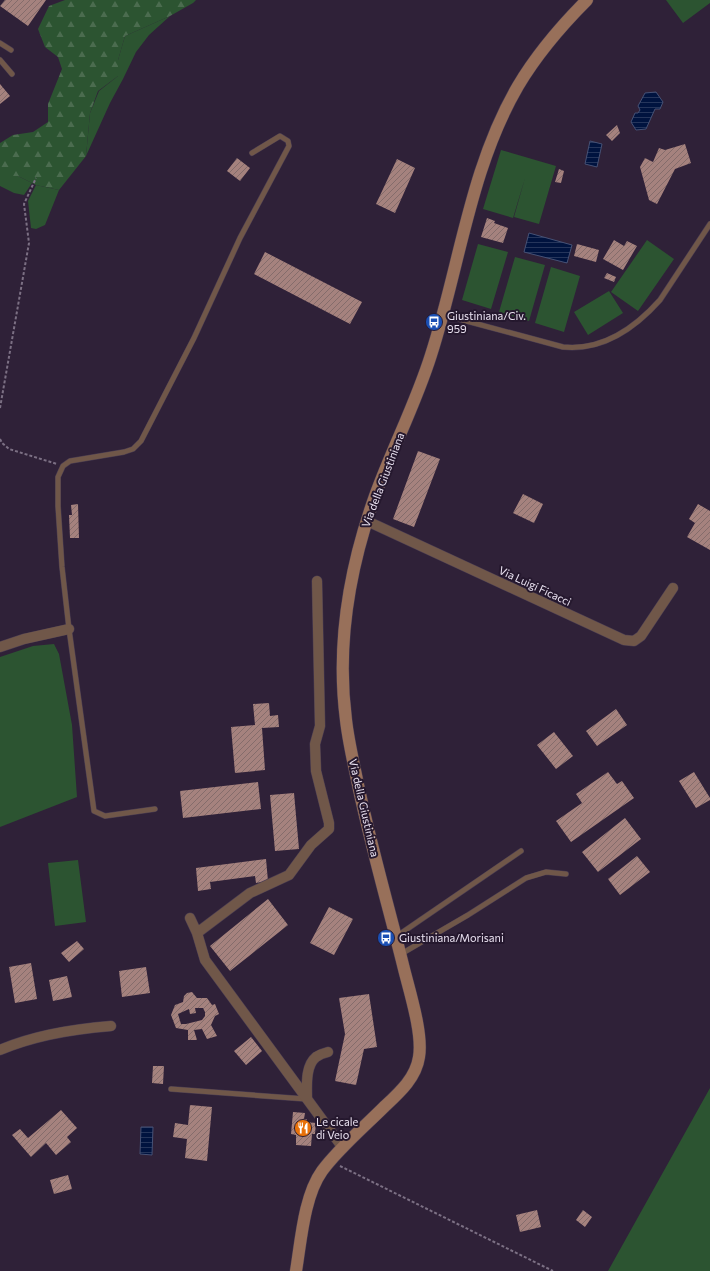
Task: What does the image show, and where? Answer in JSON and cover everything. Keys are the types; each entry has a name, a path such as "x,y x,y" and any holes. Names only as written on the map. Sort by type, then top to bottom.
{"street":[{"name":"Via della Giustiniana","path":"296,1271 309,1199 316,1180 330,1161 403,1088 414,1073 418,1063 420,1049 419,1038 396,937 362,807 347,730 342,678 343,650 347,600 353,568 367,521 382,479 428,365 443,314 476,187 490,144 519,84 562,26 587,0"},
{"name":"Via Luigi Ficacci","path":"367,521 624,640 634,641 642,636 673,588"},
{"path":"197,933 250,893 289,875 311,845 329,829 329,822 316,771 315,744 320,726 317,581"},
{"path":"0,647 24,639 69,630"},
{"path":"190,918 197,933 204,960 343,1148"},
{"path":"0,1050 37,1037 82,1028 111,1026"},
{"path":"307,1099 309,1066 316,1057 328,1052"}],"lane":[{"path":"0,43 12,50"},
{"path":"0,60 12,74"},
{"path":"155,809 105,816 94,811 69,630 62,567 58,506 58,477 63,466 70,460 124,452 133,449 141,441 194,338 240,238 289,146 288,141 280,136 252,152"},
{"path":"443,314 563,347 573,348 592,346 621,334 643,318 652,309 660,300 710,224"},
{"path":"396,937 521,851"},
{"path":"400,954 468,915 526,878 546,872 566,874"},
{"path":"171,1089 307,1099"}],"path":[{"path":"0,408 29,243 24,204 36,178"},
{"path":"0,439 2,443 10,449 63,466"},
{"path":"330,1161 553,1271"}],"green space":[{"path":"65,0 196,0 170,16 125,36 118,60 118,76 98,91 90,113 86,156 59,190 36,185 18,176 0,176 0,143 13,135 33,132 48,122 48,104 62,69 58,57 45,47 38,29 49,6"},
{"path":"666,0 710,0 710,3 683,23"},
{"path":"170,16 149,35 136,52 110,103 86,156 90,113 99,91 118,76 118,60 125,36"},
{"path":"501,150 556,166 539,224 514,217 525,178 513,218 483,209"},
{"path":"0,176 18,176 32,183 24,195 14,193 0,186"},
{"path":"36,185 59,190 45,225 36,229 31,228 28,201"},
{"path":"647,240 674,259 638,311 611,292"},
{"path":"478,244 508,252 491,309 462,300"},
{"path":"515,257 545,265 529,321 499,312"},
{"path":"551,267 580,276 564,332 535,323"},
{"path":"609,291 623,313 588,335 574,312"},
{"path":"54,644 59,654 72,725 77,797 0,827 0,657 33,646"},
{"path":"78,860 86,922 55,926 48,863"},
{"path":"710,1088 710,1271 608,1271"}],"water":[{"path":"656,92 663,102 660,109 655,109 646,129 636,130 631,122 635,113 638,113 640,110 638,106 645,93"},
{"path":"590,141 602,144 597,167 585,164"},
{"path":"529,233 572,245 567,263 524,252"},
{"path":"141,1127 153,1127 152,1155 140,1154"}],"building":[{"path":"5,0 46,0 28,26 0,6"},
{"path":"0,84 10,96 0,104"},
{"path":"617,125 620,133 612,141 606,135"},
{"path":"685,144 691,163 675,169 657,204 649,200 640,167 645,158 653,162 659,148 665,150"},
{"path":"237,158 250,168 240,181 227,171"},
{"path":"397,159 415,168 395,213 376,204"},
{"path":"559,169 564,171 561,183 555,182"},
{"path":"487,218 495,221 494,223 508,228 503,243 481,237"},
{"path":"614,240 624,246 627,241 637,246 623,270 603,259"},
{"path":"577,244 599,250 596,262 574,256"},
{"path":"265,252 362,302 350,324 254,274"},
{"path":"607,273 616,277 614,282 604,278"},
{"path":"418,451 440,459 414,527 393,519"},
{"path":"523,494 543,504 534,523 513,513"},
{"path":"78,504 79,538 70,538 69,515 72,515 71,505"},
{"path":"698,504 710,511 710,550 687,537 695,523 689,519"},
{"path":"269,703 270,716 278,715 279,727 262,728 265,770 235,773 231,727 255,725 253,704"},
{"path":"616,709 627,725 597,746 586,731"},
{"path":"554,732 573,756 556,769 537,745"},
{"path":"608,772 617,784 622,781 634,798 571,842 556,821 582,803 576,794"},
{"path":"694,772 710,798 710,800 696,808 679,781"},
{"path":"258,782 261,809 183,818 180,791"},
{"path":"294,793 299,849 275,851 270,795"},
{"path":"625,818 641,839 598,872 582,852"},
{"path":"637,856 650,872 620,895 608,879"},
{"path":"266,859 268,881 256,883 255,876 210,882 211,889 198,891 196,868"},
{"path":"268,899 288,925 230,971 210,946"},
{"path":"329,907 353,919 334,955 310,943"},
{"path":"77,941 84,949 69,962 61,953"},
{"path":"31,963 37,999 15,1003 9,967"},
{"path":"146,967 150,993 122,997 119,971"},
{"path":"67,976 72,997 53,1001 49,980"},
{"path":"192,992 197,998 207,998 212,1005 215,1004 219,1014 215,1016 211,1025 217,1036 207,1039 202,1029 194,1030 197,1040 188,1040 188,1030 176,1028 171,1015 175,1005 183,1002 184,996 187,993","holes":["195,1008 203,1008 205,1016 202,1020 181,1024 178,1014 189,1009 190,1014 196,1013"]},
{"path":"369,994 377,1047 364,1049 356,1085 335,1081 345,1034 339,998"},
{"path":"251,1037 262,1051 246,1065 234,1051"},
{"path":"153,1066 164,1066 163,1084 152,1083"},
{"path":"190,1105 212,1107 207,1161 185,1158 187,1139 173,1137 175,1123 188,1125"},
{"path":"61,1110 77,1128 67,1137 71,1142 56,1155 46,1143 31,1157 12,1135 20,1129 28,1138"},
{"name":"Le cicale di Veio","path":"293,1112 305,1113 304,1119 307,1119 306,1122 316,1123 315,1134 312,1134 311,1146 296,1145 296,1135 291,1134"},
{"path":"68,1175 72,1189 54,1194 50,1180"},
{"path":"537,1210 541,1227 520,1232 516,1215"},
{"path":"583,1210 592,1217 585,1227 576,1220"}],"place":[{"name":"Giustiniana/Civ. 959","path":"434,322"},
{"name":"Giustiniana/Morisani","path":"386,938"},
{"name":"Le cicale di Veio","path":"303,1128"}]}
